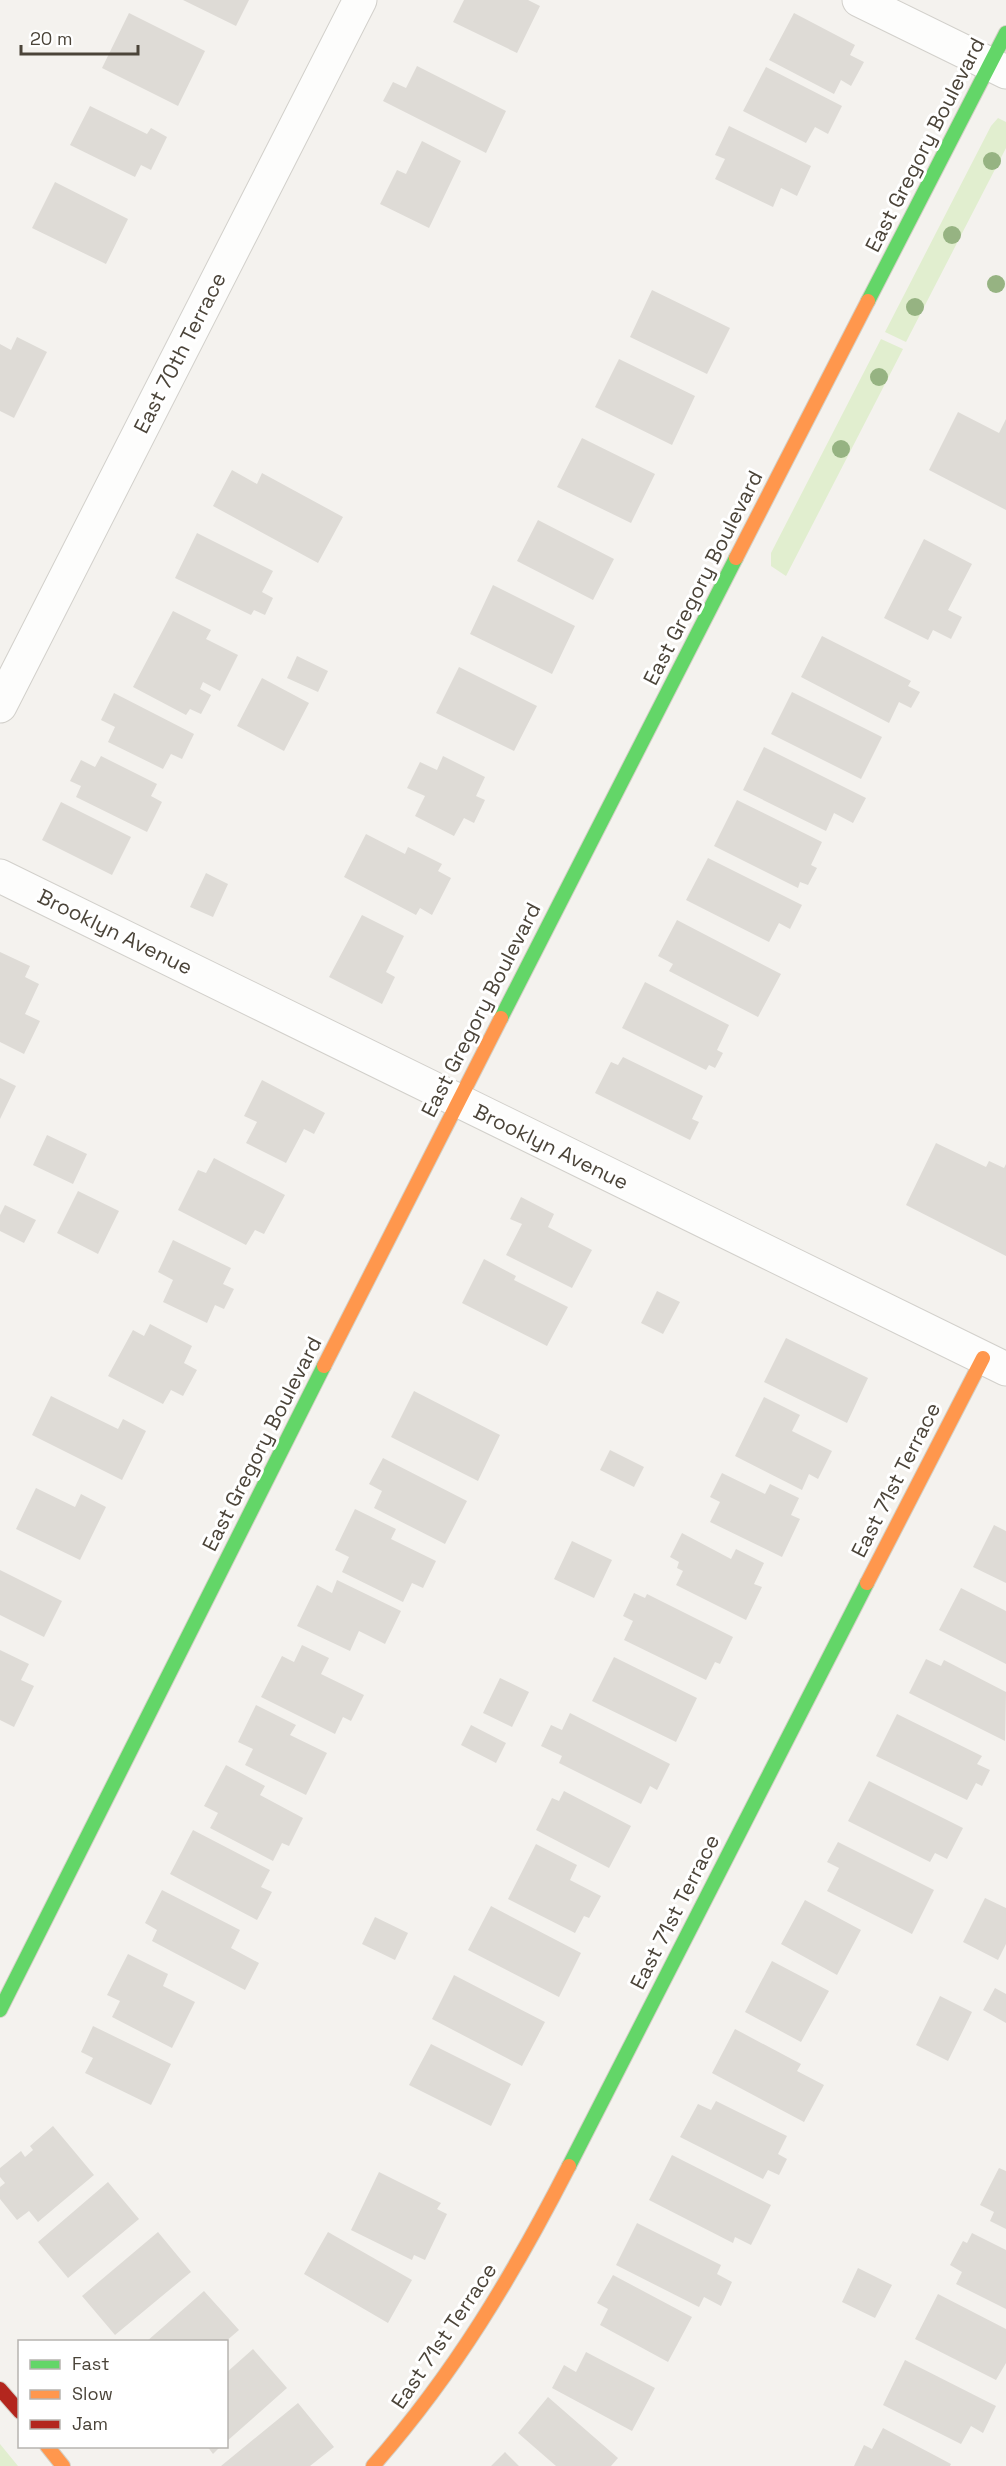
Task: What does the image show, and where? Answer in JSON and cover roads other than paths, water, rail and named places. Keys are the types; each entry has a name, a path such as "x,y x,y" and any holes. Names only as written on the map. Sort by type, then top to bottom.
{"main road":[{"name":"East Gregory Boulevard","path":"0,2010 458,1101 998,68 1006,33"},
{"name":"East 71st Terrace","path":"373,2466 407,2429 461,2355 525,2251 994,1364"},
{"path":"0,2388 18,2410"},
{"path":"49,2448 63,2466"}],"street":[{"name":"East 70th Terrace","path":"0,706 360,0"},
{"path":"859,0 998,68"},
{"name":"Brooklyn Avenue","path":"0,876 994,1364"}]}
